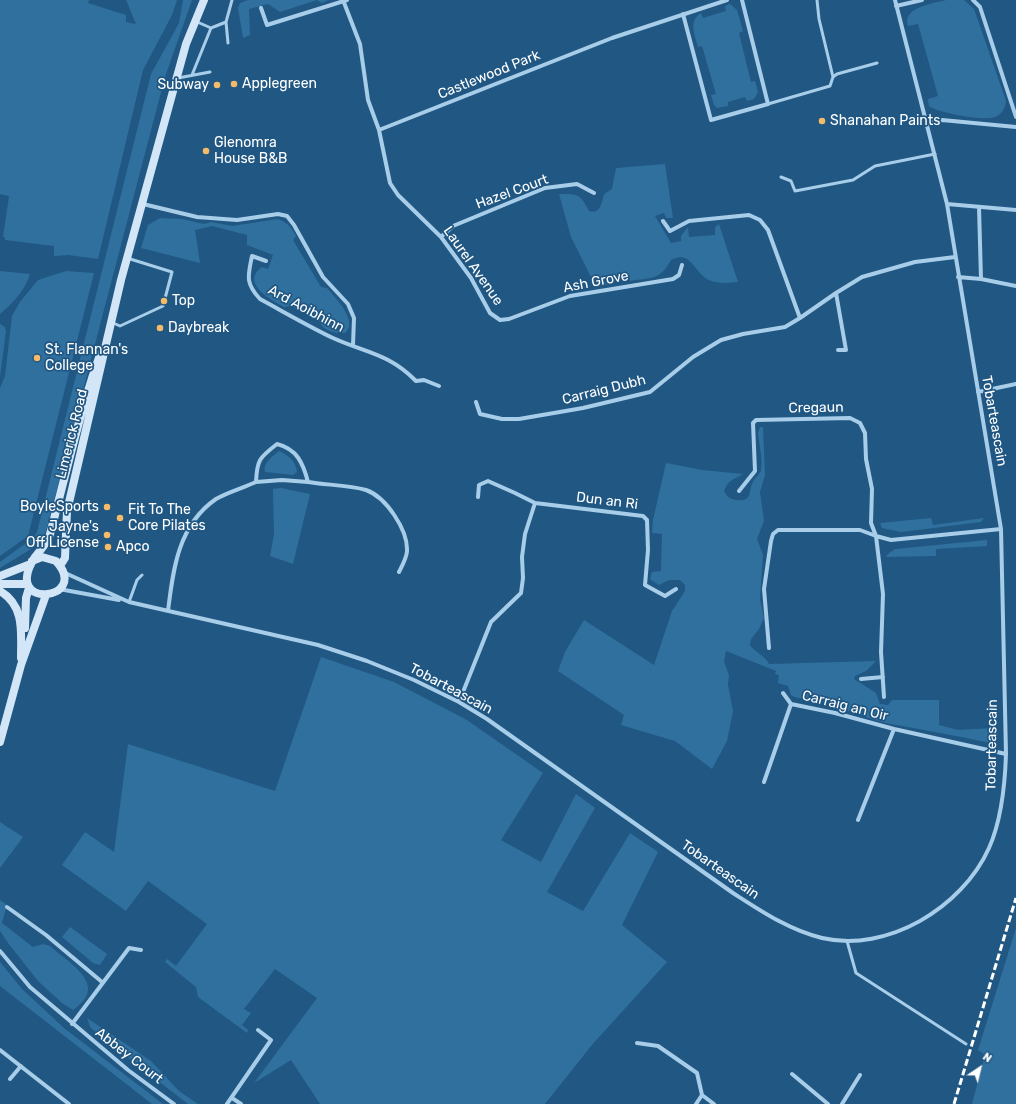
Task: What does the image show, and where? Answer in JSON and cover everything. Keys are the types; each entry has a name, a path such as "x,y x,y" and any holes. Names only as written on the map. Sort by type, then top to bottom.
{"main road":[{"path":"111,322 176,78 186,44 204,0"},
{"name":"Limerick Road","path":"30,563 48,539 89,386 111,322"},
{"name":"Limerick Road","path":"62,569 65,558 67,510 111,322"},
{"path":"0,576 42,557 56,561 62,569 63,581 59,589 46,595 38,594 28,586 0,584"},
{"path":"21,665 26,629 26,598 28,586 25,576 30,563"},
{"path":"0,591 8,596 18,610 21,623 21,665"},
{"path":"0,742 21,665 46,595"}],"street":[{"path":"261,8 267,25 344,0 360,44 368,100 379,130"},
{"name":"Castlewood Park","path":"379,130 608,41 727,0"},
{"path":"683,14 710,120 768,104 742,0"},
{"name":"Tobarteascain","path":"59,589 127,601 325,648 367,661 414,680 459,702 488,720 733,893 772,918 800,931 823,938 847,940 888,935 919,921 935,911 958,892 977,870 989,848 995,831 1005,786 1006,754 1001,529 947,204 928,123 895,0"},
{"path":"896,6 922,0"},
{"path":"973,0 980,7 1016,117"},
{"path":"928,123 942,120 1016,127"},
{"name":"Laurel Avenue","path":"379,130 390,184 441,237 472,278 490,313 500,320 509,320"},
{"name":"Hazel Court","path":"441,237 453,226 545,188 577,184 594,193"},
{"name":"Ard Aoibhinn","path":"143,204 197,218 237,220 278,214 287,216 294,225 323,277 348,304 354,318 353,345"},
{"path":"947,204 1016,210"},
{"path":"979,207 981,279"},
{"path":"663,220 670,230 689,221 749,215 760,220 768,230 800,318"},
{"name":"Ard Aoibhinn","path":"266,261 252,256 249,275 250,288 260,299 333,338 390,360 404,368 416,381 424,380 439,386"},
{"name":"Carraig Dubh","path":"476,402 480,414 502,419 519,419 583,408 650,392 693,357 721,340 743,334 785,327 862,277 916,262 955,257"},
{"name":"Ash Grove","path":"509,320 570,296 673,279 678,275 682,266"},
{"path":"958,277 981,279 1016,286"},
{"path":"836,293 846,350 838,350"},
{"path":"978,392 1016,384"},
{"name":"Cregaun","path":"739,491 755,471 753,423 756,420 850,418 860,423 865,433 866,459 872,489 871,523 876,536 883,594 884,697"},
{"path":"256,482 256,465 264,453 277,444 286,446 296,454 303,466 308,482"},
{"path":"168,611 173,573 182,540 192,524 216,500 256,482 282,480 308,482 366,490 381,498 393,512 403,532 407,552 399,572"},
{"name":"Dun an Ri","path":"478,497 479,485 488,482 515,493 535,504 643,516 647,520 648,550 645,585 665,596 676,589"},
{"path":"459,702 491,622 521,593 523,578 522,557 525,534 535,504"},
{"path":"769,648 764,589 771,541 773,534 778,530 860,530 890,540 1001,529"},
{"name":"Tobarteascain","path":"62,569 127,601"},
{"path":"861,679 883,677"},
{"name":"Carraig an Oir","path":"782,693 791,704 835,713 894,730 1006,754"},
{"name":"Carraig an Oir","path":"764,782 791,704"},
{"name":"Carraig an Oir","path":"858,820 894,730"},
{"path":"7,906 46,935 102,982"},
{"path":"72,1024 129,948 141,950"},
{"name":"Abbey Court","path":"0,951 30,987 72,1024 174,1104"},
{"path":"227,1104 271,1040 258,1030"},
{"path":"637,1043 658,1046 697,1073 702,1095 714,1104"},
{"path":"0,1050 69,1104"},
{"path":"10,1079 21,1066"},
{"path":"792,1074 828,1104"},
{"path":"842,1104 860,1075"},
{"path":"696,1104 702,1095"},
{"path":"232,1098 241,1104"}],"lane":[{"path":"228,43 226,22 232,0"},
{"path":"768,104 830,86 833,77 818,19 817,0"},
{"path":"196,21 211,28"},
{"path":"192,75 211,28 226,22"},
{"path":"833,77 837,74 877,63"},
{"path":"176,78 210,72"},
{"path":"781,177 791,181 795,191 853,180 875,166 935,154"},
{"path":"111,322 120,326 163,306 172,272 127,258"},
{"path":"127,601 136,580 142,575"},
{"path":"847,940 856,973 966,1044"}],"shaded area":[{"name":"St. Flannan's College","path":"0,0 89,0 88,3 126,15 126,22 136,24 126,0 177,0 172,15 143,70 98,259 68,255 54,256 54,246 5,240 5,237 3,237 9,196 0,194"},
{"path":"183,0 192,0 165,77 46,531 41,543 0,568 0,562 33,538 37,532 151,74 179,23"},
{"path":"248,0 317,0 280,12 268,4 249,9 250,35 243,38 238,8 240,3"},
{"path":"317,0 328,0 322,3"},
{"path":"946,0 964,0 974,9 1006,101 1003,110 997,116 991,118 968,117 941,111 929,106 928,99 938,96 918,24 908,26 907,20 909,14 914,10"},
{"path":"730,4 737,10 743,31 739,33 751,82 755,81 758,92 754,99 747,101 745,97 728,102 728,106 717,108 714,105 711,95 716,94 702,46 698,47 694,33 694,24 697,16 701,13 703,18 726,11 725,6"},
{"path":"665,164 673,218 666,218 664,213 655,216 671,243 681,241 681,236 688,227 689,237 715,235 715,227 719,224 738,282 719,283 709,280 704,277 688,260 678,257 671,260 663,272 655,277 630,281 628,273 611,276 611,284 596,287 571,237 559,194 571,194 578,196 581,198 589,211 593,212 600,207 604,194 612,189 616,168"},
{"path":"160,218 182,219 204,224 211,222 232,226 278,219 284,222 291,228 296,236 293,240 321,287 327,288 340,303 348,316 349,328 345,333 337,333 325,329 320,323 319,319 291,306 284,307 272,300 260,290 254,279 256,273 262,267 268,269 273,255 247,245 247,235 212,226 195,230 200,263 141,248 148,225"},
{"path":"0,271 30,274 18,296 0,314"},
{"path":"66,271 94,273 28,536 0,556 0,388 5,376 12,316 20,302 38,280"},
{"path":"0,324 5,327 6,331 0,377"},
{"path":"760,427 763,427 765,475 760,492 764,521 757,539 763,555 760,599 764,618 759,629 751,639 750,645 769,664 876,661 866,671 855,676 854,679 876,693 880,704 888,705 892,700 939,700 939,725 958,730 994,728 998,733 996,739 990,743 887,723 820,701 794,697 791,695 788,686 778,683 779,675 775,674 776,671 726,651 724,662 729,675 728,685 733,711 727,741 712,769 675,741 621,725 624,715 558,671 565,652 584,620 654,665 672,611 685,591 685,585 680,580 669,580 659,585 650,579 652,572 661,571 662,534 652,533 653,520 666,463 702,470 743,474 729,482 724,491 732,499 745,499 748,497 752,484 761,470 758,433"},
{"path":"279,451 285,454 295,465 297,472 293,475 265,472 267,462"},
{"path":"281,488 310,494 293,564 270,556 274,534 273,489"},
{"path":"931,518 933,525 984,518 981,522 901,532 882,528 880,523"},
{"path":"987,540 987,546 936,549 936,556 886,557 895,549"},
{"path":"321,657 394,682 467,720 543,773 501,840 541,862 576,794 595,808 547,892 583,911 630,833 658,852 622,925 667,962 591,1046 545,1104 320,1104 291,1060 254,1083 317,998 275,969 244,1009 251,1013 242,1025 248,1030 247,1033 198,997 196,987 165,962 167,959 176,966 207,924 148,881 126,911 62,865 85,832 114,852 128,744 275,791"},
{"path":"0,822 23,837 0,868"},
{"path":"0,900 7,905 2,923 33,947 43,944 50,946 83,975 87,984 88,992 83,1001 73,1010 62,1003 38,981 0,931"},
{"path":"70,927 107,954 100,965 93,963 62,937"},
{"path":"1016,928 1016,1104 972,1104 985,1055 978,1050"},
{"path":"0,962 22,989 64,1028 163,1104 152,1104 0,986"},
{"path":"87,1018 151,1061 179,1091 198,1104 188,1104 100,1036 90,1027"}],"railway":[{"path":"954,1104 1016,898"}],"place":[{"name":"Applegreen","path":"234,84"},
{"name":"Subway","path":"217,85"},
{"name":"Shanahan Paints","path":"822,121"},
{"name":"Glenomra House B&B","path":"206,151"},
{"name":"Top","path":"164,301"},
{"name":"Daybreak","path":"160,328"},
{"name":"St. Flannan's College","path":"37,358"},
{"name":"BoyleSports","path":"107,507"},
{"name":"Fit To The Core Pilates","path":"120,518"},
{"name":"Jayne's Off License","path":"107,535"},
{"name":"Apco","path":"108,547"}]}
